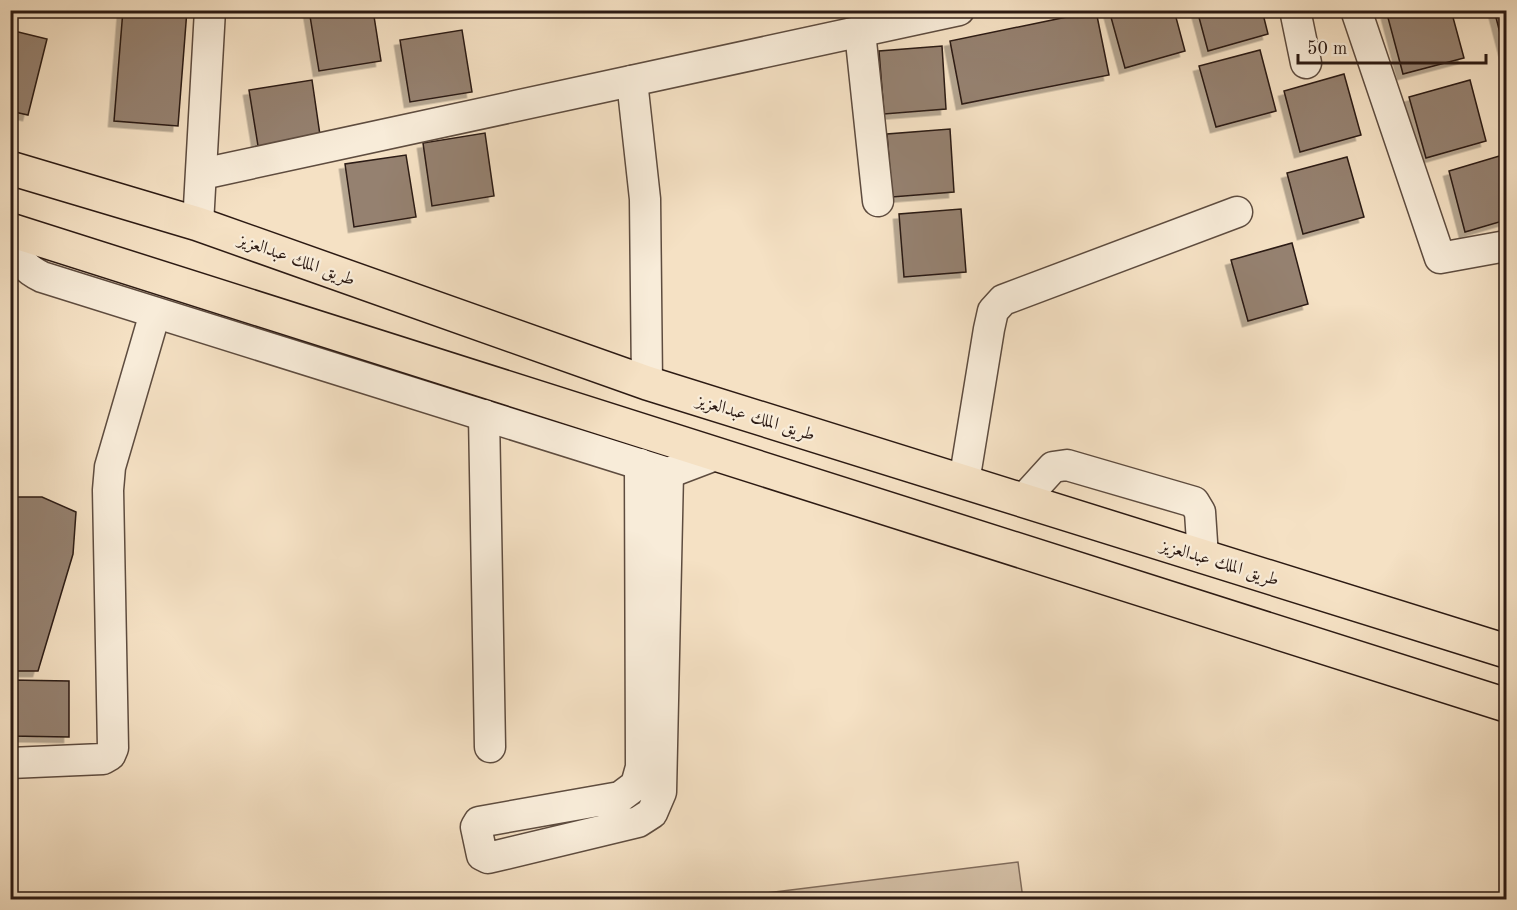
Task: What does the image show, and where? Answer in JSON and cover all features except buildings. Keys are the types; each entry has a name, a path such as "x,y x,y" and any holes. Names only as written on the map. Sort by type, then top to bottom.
{"highway":[{"name":"طريق الملك عبدالعزيز","path":"10,168 198,224 647,383 1506,651"},
{"path":"10,230 1506,705"}],"street":[{"path":"198,224 210,10"},
{"path":"202,174 959,10"},
{"path":"1295,10 1306,63"},
{"path":"1356,10 1440,258 1506,246"},
{"path":"860,32 878,201"},
{"path":"632,81 645,199 647,383"},
{"path":"964,482 989,329 993,311 1003,300 1237,212"},
{"path":"10,243 18,260 28,270 42,278 668,473 718,454"},
{"path":"10,763 104,759 110,755 112,748 108,490 110,467 155,313"},
{"path":"484,416 490,747"},
{"path":"640,464 641,767 636,785 620,797 479,822 477,827 482,855 488,858 638,822 652,813 661,792 668,473"},
{"path":"1023,500 1053,467 1067,465 1194,502 1200,512 1203,557"}],"shaded area":[{"path":"1018,862 1023,899 718,899"}]}
